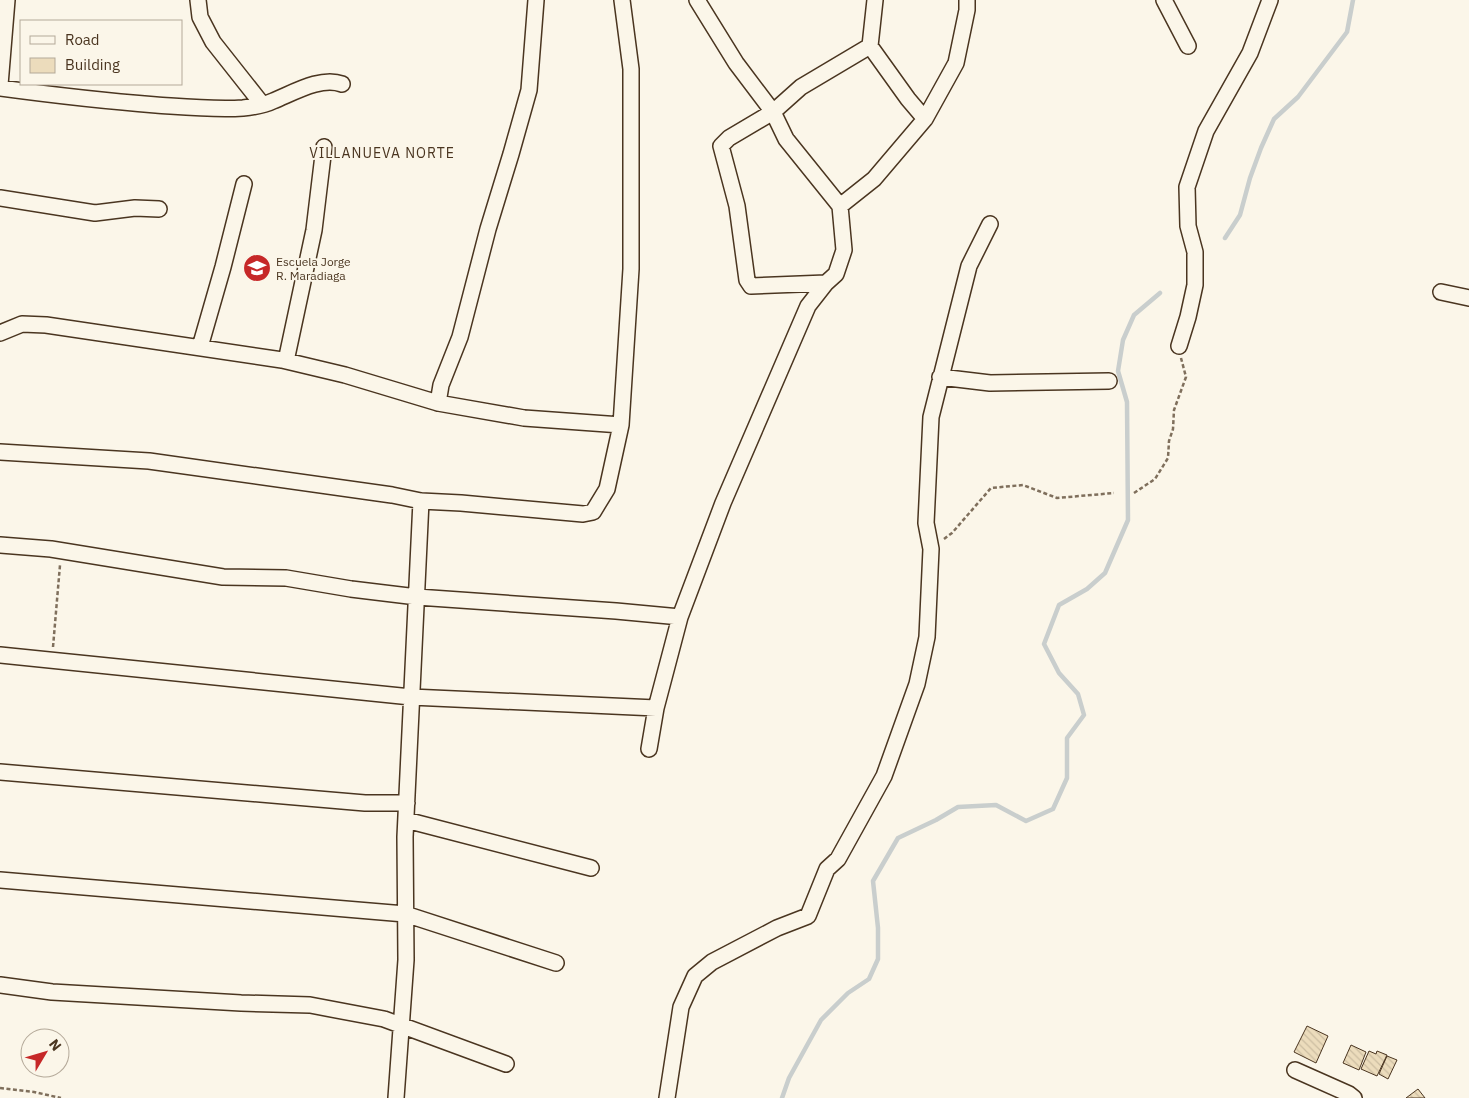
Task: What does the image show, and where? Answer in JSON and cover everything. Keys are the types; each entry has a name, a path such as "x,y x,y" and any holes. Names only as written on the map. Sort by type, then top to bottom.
{"street":[{"path":"7,0 0,87 119,103 213,109 246,107 272,102 286,94 311,85 337,82 342,84"},
{"path":"198,0 200,17 213,42 262,104"},
{"path":"438,403 441,385 460,337 488,230 512,154 529,90 536,0"},
{"path":"0,452 149,461 392,495 421,502 462,503 583,514 593,512 607,489 621,425 631,269 631,69 622,0"},
{"path":"649,749 656,708 680,617 723,503 808,306 826,283 836,274 844,250 840,206 786,139 773,112 736,63 696,0"},
{"path":"875,0 870,46 908,99 925,119"},
{"path":"840,206 874,179 925,119 956,62 967,10 967,0"},
{"path":"1164,0 1188,46"},
{"path":"1178,346 1188,318 1195,285 1195,252 1188,226 1187,186 1206,131 1250,52 1270,0"},
{"path":"826,283 751,286 745,276 737,206 721,146 729,138 773,112 801,87 870,46"},
{"path":"286,361 314,230 324,147"},
{"path":"200,347 244,184"},
{"path":"0,198 95,213 135,208 160,209"},
{"path":"667,1098 682,1007 695,976 712,962 777,928 808,916 827,869 838,859 884,776 917,684 927,637 930,550 926,523 931,417 969,266 990,224"},
{"path":"1441,292 1469,298"},
{"path":"0,333 22,324 46,325 200,347 286,361 345,374 438,403 524,418 621,425"},
{"path":"940,377 990,383 1109,381"},
{"path":"396,1098 406,960 406,820 421,502"},
{"path":"0,545 62,551 223,577 286,578 351,589 417,597 616,610 680,617"},
{"path":"0,656 411,697 656,708"},
{"path":"0,772 365,803 407,803"},
{"path":"406,820 591,868"},
{"path":"0,880 405,914 556,963"},
{"path":"0,985 52,992 310,1005 384,1019 506,1064"},
{"path":"1294,1070 1350,1094 1354,1098"}],"path":[{"path":"1134,493 1154,478 1168,458 1174,410 1186,378 1178,346"},
{"path":"930,550 952,533 991,488 1023,485 1057,498 1114,493"},
{"path":"52,661 62,551"},
{"path":"0,1088 34,1092 61,1098"}],"building":[{"path":"1307,1026 1328,1036 1316,1063 1294,1052"},
{"path":"1351,1045 1366,1052 1359,1070 1343,1063"},
{"path":"1369,1051 1376,1054 1377,1051 1387,1055 1377,1076 1361,1069"},
{"path":"1387,1056 1397,1060 1388,1079 1379,1074"},
{"path":"1418,1089 1425,1098 1406,1098"}],"waterway":[{"path":"1225,238 1240,215 1250,178 1274,119 1298,97 1347,32 1353,0"},
{"path":"782,1098 789,1078 821,1020 848,993 869,979 878,959 878,928 873,881 898,838 958,807 996,805 1026,821 1053,809 1067,778 1067,738 1084,715 1078,694 1059,673 1044,644 1059,605 1087,589 1105,573 1128,520 1127,402 1118,371 1123,340 1134,315 1160,293"}],"place":[{"name":"Escuela Jorge R. Maradiaga","path":"257,268"}],"district":[{"name":"VILLANUEVA NORTE","path":"382,153"}]}
